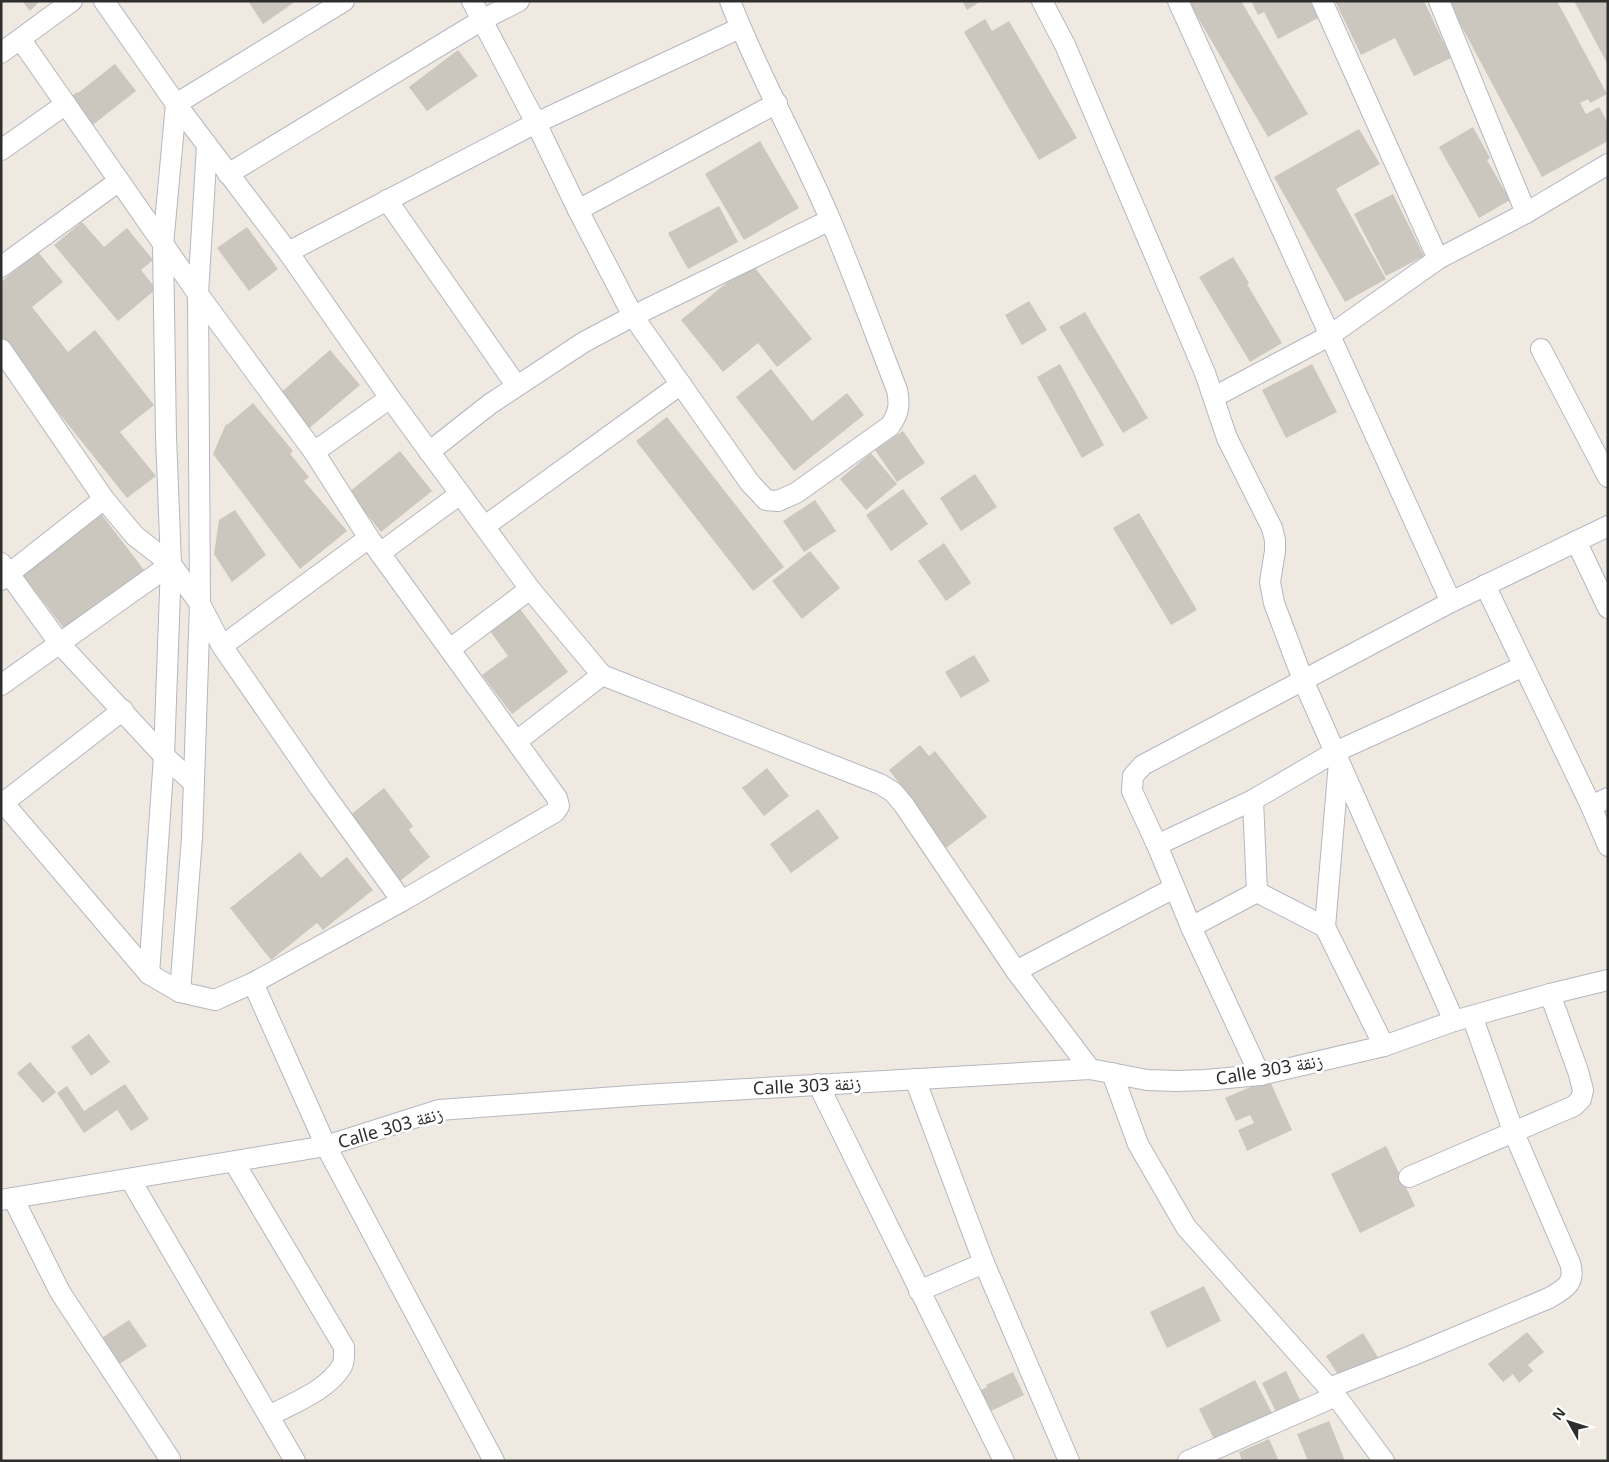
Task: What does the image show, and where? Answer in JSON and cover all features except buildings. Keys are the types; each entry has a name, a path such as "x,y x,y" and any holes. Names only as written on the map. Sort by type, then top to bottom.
{"street":[{"path":"1,53 72,1"},
{"path":"104,1 206,146 288,252 390,398 530,589 602,675 880,784 893,792 1016,970 1090,1068"},
{"path":"176,104 344,1"},
{"path":"472,1 536,122 578,210 633,316 750,483 766,500 778,501 796,493 890,426 898,414 900,403 897,390 830,220 740,28 730,1"},
{"path":"228,174 482,20 519,1"},
{"path":"1042,1 1065,46 1205,373 1227,438 1272,528 1275,540 1270,582 1272,597 1303,680 1337,757 1463,1019 1573,1272 1567,1286 1549,1298 1412,1356 1188,1461"},
{"path":"1178,1 1451,602"},
{"path":"1322,1 1438,259"},
{"path":"1439,1 1526,213"},
{"path":"288,252 536,122 740,28"},
{"path":"21,40 198,294 314,452 374,546 558,798 559,806 555,812 402,901 253,984 215,1000 180,992 150,974 2,802 123,710"},
{"path":"578,210 776,103"},
{"path":"1,150 66,104"},
{"path":"150,974 164,756 171,564 166,436 164,245 176,104"},
{"path":"180,992 192,838 200,604 198,294 206,146"},
{"path":"1214,397 1330,336 1438,259 1526,213 1608,164"},
{"path":"1,267 119,181"},
{"path":"387,200 516,385"},
{"path":"429,452 516,385 584,342 633,316 830,220"},
{"path":"1,349 104,499 146,546 171,564 200,604 222,646 320,788 402,901"},
{"path":"1541,349 1608,477"},
{"path":"485,526 681,384"},
{"path":"314,452 390,398"},
{"path":"222,646 374,546 460,494"},
{"path":"104,499 4,572 60,644 164,756 194,783"},
{"path":"1260,1074 1191,927 1132,791 1132,781 1137,770 1451,602 1608,526"},
{"path":"1576,541 1608,608"},
{"path":"1,685 171,564"},
{"path":"1485,585 1524,666 1599,802 1608,846"},
{"path":"450,649 530,589"},
{"path":"1157,845 1253,800 1524,666"},
{"path":"517,742 602,675"},
{"path":"1337,757 1325,928 1384,1046"},
{"path":"1253,800 1257,892"},
{"path":"1016,970 1174,888"},
{"path":"1257,892 1325,928"},
{"path":"1191,927 1257,892"},
{"name":"Calle 303 زنقة","path":"7,1198 326,1146 439,1110 644,1095 1090,1068 1147,1080 1206,1080 1260,1074 1384,1046 1463,1019 1550,994 1608,980"},
{"path":"253,984 326,1146 494,1461"},
{"path":"1409,1177 1574,1106 1580,1099 1583,1090 1578,1071 1550,994"},
{"path":"1112,1073 1138,1144 1186,1227 1333,1392 1384,1461"},
{"path":"915,1079 984,1263 1069,1461"},
{"path":"818,1084 1004,1461"},
{"path":"234,1162 344,1347 343,1364 330,1380 312,1393 269,1416"},
{"path":"130,1178 295,1461"},
{"path":"7,1198 60,1292 170,1459"},
{"path":"919,1291 984,1263"}]}
